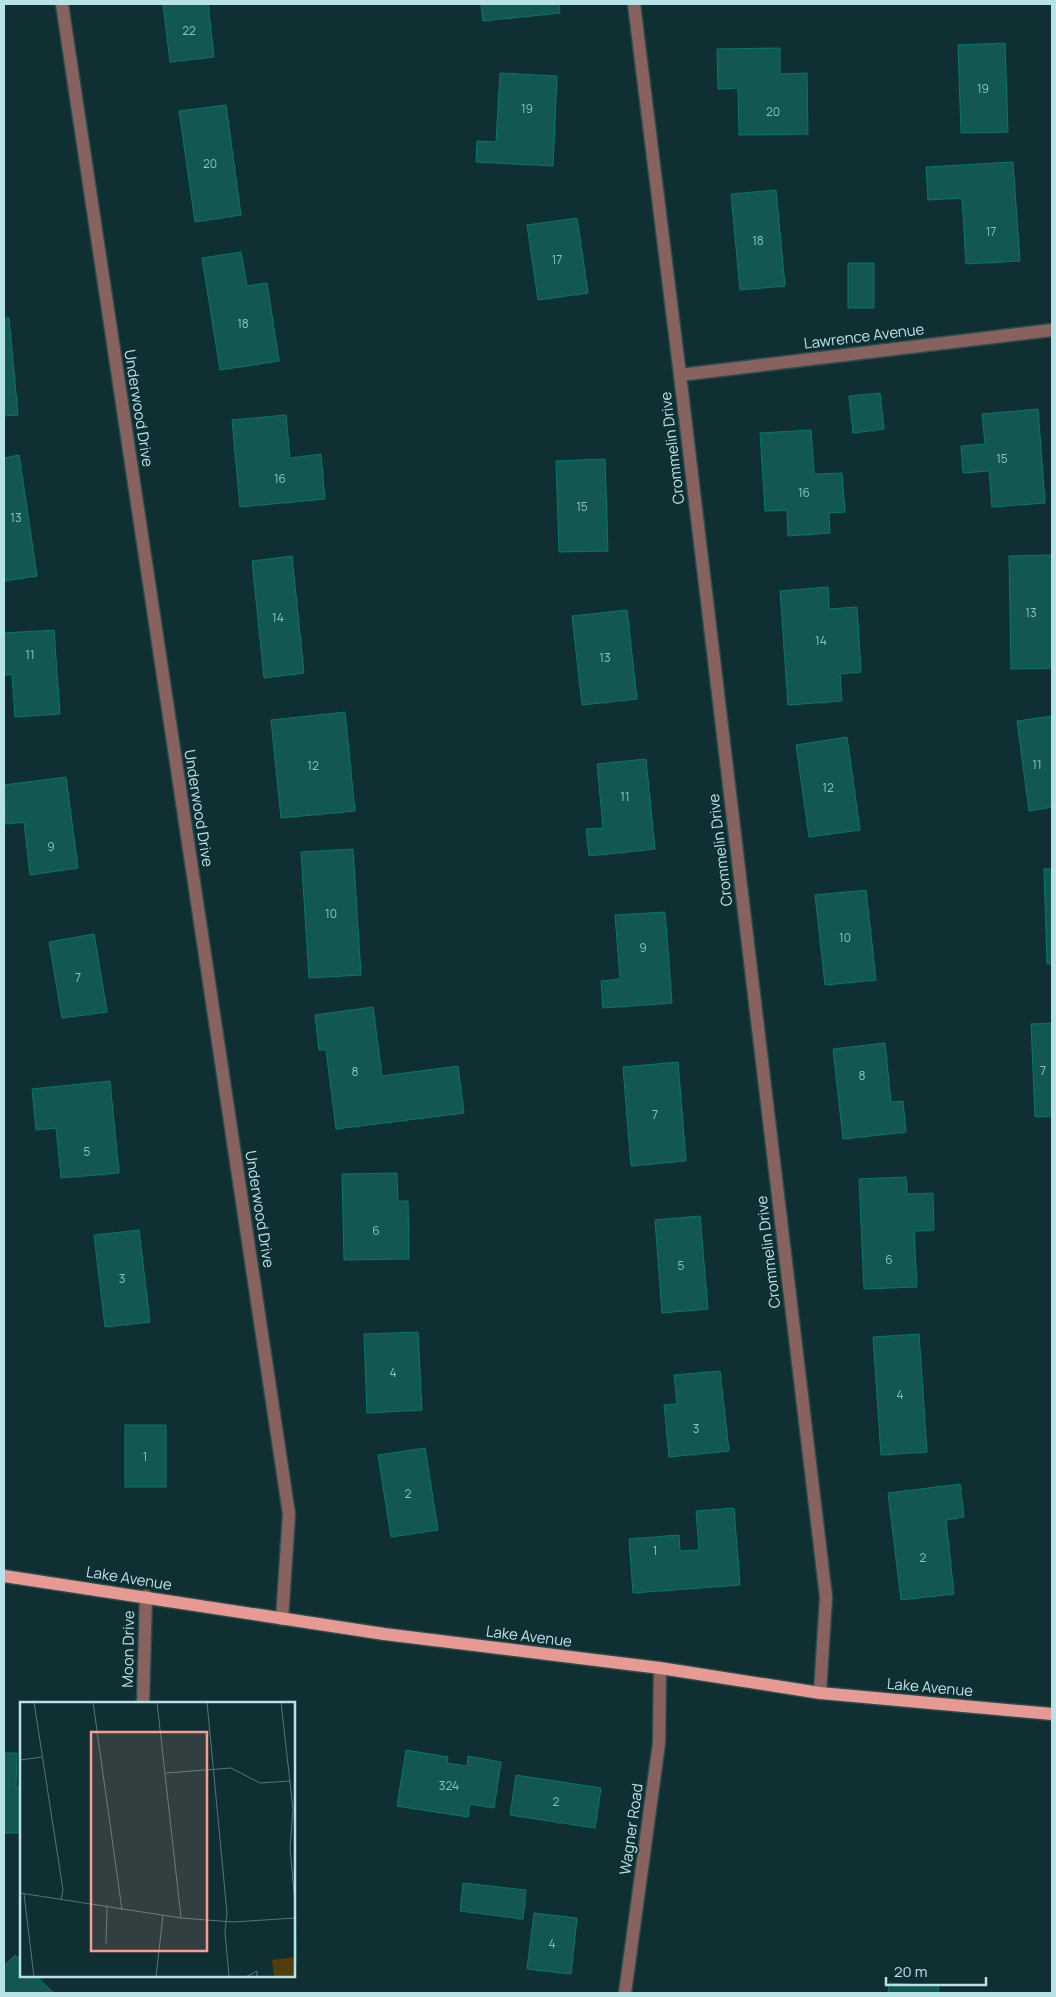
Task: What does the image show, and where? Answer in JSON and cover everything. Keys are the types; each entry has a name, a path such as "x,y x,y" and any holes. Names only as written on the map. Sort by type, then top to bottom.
{"main road":[{"name":"Lake Avenue","path":"4,1576 146,1596 384,1634 660,1668 820,1694 1052,1714"}],"street":[{"name":"Underwood Drive","path":"62,4 289,1514 282,1619"},
{"name":"Crommelin Drive","path":"634,4 826,1597 820,1694"},
{"name":"Lawrence Avenue","path":"680,375 1052,330"},
{"name":"Moon Drive","path":"143,1702 146,1596"},
{"name":"Wagner Road","path":"625,1993 659,1742 660,1668"}],"building":[{"path":"163,4 208,4 214,57 170,62"},
{"path":"481,4 559,4 560,13 483,21"},
{"path":"1005,43 1008,132 961,133 958,45"},
{"path":"780,48 780,74 807,73 808,134 739,135 738,88 718,89 717,49"},
{"path":"500,73 557,76 553,166 476,162 477,141 496,142"},
{"path":"226,105 241,215 195,222 179,111"},
{"path":"1013,162 1020,261 966,264 962,198 928,200 926,167"},
{"path":"776,190 785,286 740,290 731,194"},
{"path":"577,218 588,293 538,300 527,225"},
{"path":"241,252 247,286 267,283 279,361 220,370 202,258"},
{"path":"848,263 874,263 874,308 848,308"},
{"path":"4,318 9,318 18,415 4,416"},
{"path":"880,393 884,429 853,433 849,396"},
{"path":"1038,409 1045,503 992,507 989,471 963,473 961,446 985,444 982,414"},
{"path":"286,415 290,458 321,454 325,499 240,507 232,420"},
{"path":"811,430 814,474 842,473 845,512 829,513 830,533 788,536 787,510 765,511 760,433"},
{"path":"19,455 37,576 4,581 4,458"},
{"path":"605,459 608,551 559,552 556,461"},
{"path":"1052,555 1052,668 1011,669 1009,556"},
{"path":"292,556 304,673 264,678 252,561"},
{"path":"828,587 829,609 857,607 861,672 840,674 842,701 788,705 780,591"},
{"path":"627,610 637,699 582,705 572,616"},
{"path":"54,630 60,714 15,717 12,674 4,675 4,633"},
{"path":"345,712 355,811 281,818 271,720"},
{"path":"1052,716 1052,807 1029,811 1017,721"},
{"path":"847,737 860,830 809,837 796,745"},
{"path":"646,759 655,849 589,856 586,829 603,828 597,764"},
{"path":"66,777 78,868 30,875 24,822 6,824 4,785"},
{"path":"353,849 361,975 309,978 301,852"},
{"path":"1044,869 1052,869 1052,964 1047,964"},
{"path":"866,890 876,980 825,985 815,895"},
{"path":"665,912 672,1003 603,1008 601,981 620,979 615,915"},
{"path":"94,934 107,1012 62,1018 49,942"},
{"path":"373,1007 382,1076 458,1066 464,1113 336,1129 326,1050 319,1050 315,1015"},
{"path":"1052,1023 1052,1116 1035,1117 1031,1024"},
{"path":"885,1043 891,1102 903,1101 906,1132 843,1139 833,1049"},
{"path":"678,1062 686,1161 631,1166 623,1067"},
{"path":"110,1081 119,1173 61,1178 56,1128 36,1130 32,1089"},
{"path":"397,1173 398,1201 408,1201 409,1259 344,1260 342,1174"},
{"path":"906,1177 907,1194 933,1193 934,1230 914,1231 917,1287 864,1289 859,1179"},
{"path":"700,1216 708,1309 662,1313 655,1220"},
{"path":"139,1230 150,1322 105,1327 94,1235"},
{"path":"418,1332 422,1410 367,1413 364,1334"},
{"path":"919,1334 927,1452 881,1455 873,1337"},
{"path":"720,1371 729,1451 669,1457 664,1405 677,1404 674,1375"},
{"path":"125,1425 166,1425 166,1487 125,1487"},
{"path":"425,1448 438,1530 391,1537 378,1455"},
{"path":"960,1484 964,1517 946,1520 954,1594 901,1600 888,1493"},
{"path":"734,1508 740,1585 633,1593 629,1539 679,1535 680,1551 699,1550 696,1511"},
{"path":"406,1750 448,1757 447,1763 467,1766 468,1756 501,1762 494,1808 470,1804 468,1817 397,1806"},
{"path":"4,1753 17,1753 16,1787 20,1787 20,1833 4,1833"},
{"path":"516,1775 601,1788 595,1828 510,1815"},
{"path":"295,1851 296,1962 295,1962"},
{"path":"463,1883 526,1890 523,1919 460,1911"},
{"path":"534,1913 577,1918 571,1974 527,1969"},
{"path":"15,1955 20,1960 20,1977 37,1977 54,1993 4,1993 4,1966"},
{"path":"889,1983 939,1986 938,1993 888,1993"}]}
